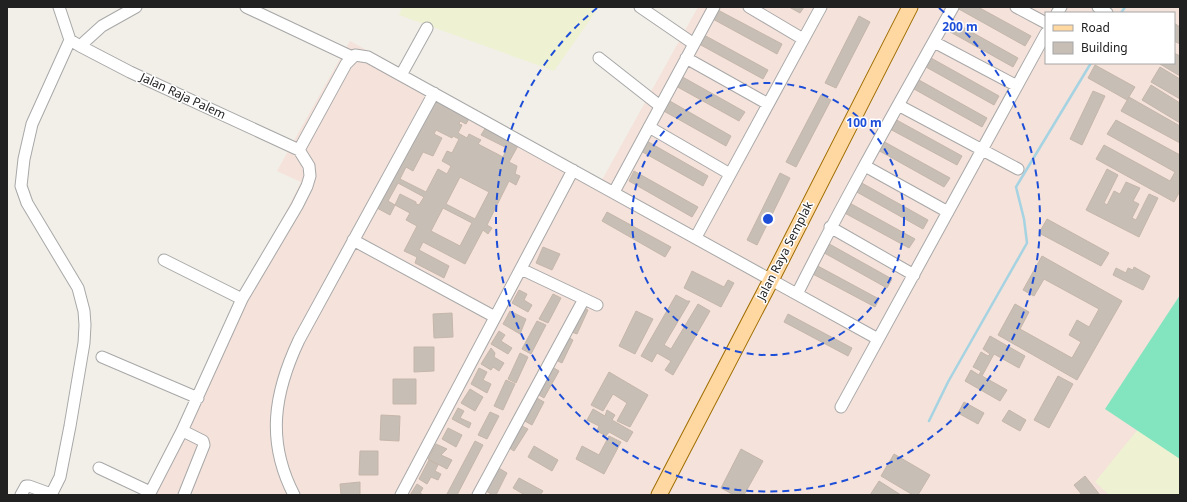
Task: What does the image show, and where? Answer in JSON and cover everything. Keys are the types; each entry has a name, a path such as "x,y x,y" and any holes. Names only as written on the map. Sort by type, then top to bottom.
{"main road":[{"name":"Jalan Raya Semplak","path":"659,495 771,280 910,7"}],"street":[{"path":"21,495 26,486 29,486 51,495 60,478 84,343 84,311 78,288 27,203 21,186 24,159 32,124 70,40 59,7"},
{"path":"80,46 102,26 136,7"},
{"path":"246,7 352,57"},
{"path":"640,7 694,44"},
{"path":"614,192 714,7"},
{"path":"749,7 803,39"},
{"path":"696,237 821,7"},
{"path":"797,294 830,227 953,7"},
{"path":"1016,7 1045,22"},
{"path":"401,75 426,28"},
{"path":"841,407 1045,36"},
{"name":"Jalan Raja Palem","path":"70,40 143,78 298,150"},
{"path":"934,42 1017,86"},
{"path":"99,468 149,494 182,432 242,299 297,206 309,182 309,166 298,150 346,64 352,57 361,55 368,57 434,93 878,339"},
{"path":"599,58 660,106"},
{"path":"686,58 768,104"},
{"path":"294,495 280,459 276,424 277,404 280,388 291,356 434,93"},
{"path":"898,105 1018,170"},
{"path":"649,128 730,174"},
{"path":"865,166 948,212"},
{"path":"401,495 573,170"},
{"path":"830,227 914,275"},
{"path":"353,240 496,316"},
{"path":"164,260 242,299"},
{"path":"521,269 597,304"},
{"path":"478,495 584,299"},
{"path":"102,357 198,398"},
{"path":"184,495 204,445 203,441 187,433"}],"shaded area":[{"path":"698,7 1180,7 1180,495 142,495 301,182 277,171 350,41 602,180"}],"green space":[{"path":"402,7 599,7 554,71 399,15"},
{"path":"1180,295 1180,459 1105,409"},
{"path":"1139,428 1180,455 1180,495 1109,495 1095,482"}],"building":[{"path":"789,7 804,7 800,13"},
{"path":"978,7 1031,36 1025,46 957,8"},
{"path":"716,9 782,44 777,54 711,18"},
{"path":"859,16 870,22 836,88 825,83"},
{"path":"950,20 1018,58 1013,67 945,29"},
{"path":"1175,24 1180,27 1180,44 1175,42"},
{"path":"704,35 768,70 763,79 699,44"},
{"path":"1175,54 1180,56 1180,76 1160,64 1175,64"},
{"path":"931,58 999,96 994,105 926,67"},
{"path":"1095,65 1135,87 1127,100 1088,78"},
{"path":"1160,67 1180,79 1180,99 1151,82"},
{"path":"679,75 745,112 739,121 674,85"},
{"path":"919,80 987,118 982,127 914,89"},
{"path":"1151,85 1180,103 1180,123 1142,100"},
{"path":"1093,91 1105,96 1082,145 1070,139"},
{"path":"821,95 831,100 796,167 786,162"},
{"path":"1129,97 1180,126 1180,143 1121,111"},
{"path":"435,98 470,117 466,124 460,121 459,124 462,125 458,133 467,138 469,134 481,140 478,144 503,157 507,148 481,135 486,127 519,144 509,162 517,166 515,174 520,176 516,185 509,181 487,225 492,228 488,234 483,230 465,264 423,242 419,250 449,266 444,278 415,263 417,257 404,251 417,226 406,220 410,213 395,205 390,215 377,208","holes":["436,130 452,138 453,136 459,139 452,153 447,151 442,161 451,166 447,174 438,169 426,192 400,179 406,167 413,171 423,152 433,156 442,138 434,134","460,177 489,192 475,219 446,204","398,183 424,197 419,205 400,194 395,205 388,201","443,208 472,223 460,246 431,231"]},
{"path":"668,100 731,136 726,146 662,110"},
{"path":"893,118 962,156 957,165 888,128"},
{"path":"1116,120 1180,155 1180,191 1174,202 1096,159 1104,145 1170,181 1175,172 1107,134"},
{"path":"645,140 708,176 703,186 639,150"},
{"path":"881,140 950,178 944,187 876,149"},
{"path":"1107,169 1118,175 1104,203 1107,205 1114,191 1120,194 1126,182 1140,188 1133,201 1139,204 1132,218 1136,220 1149,194 1158,198 1139,237 1086,210"},
{"path":"634,171 698,207 692,217 629,181"},
{"path":"780,173 790,178 757,245 747,240"},
{"path":"860,182 928,220 923,229 855,191"},
{"path":"846,201 915,239 909,248 841,211"},
{"path":"607,212 671,247 665,257 602,221"},
{"path":"1047,219 1109,253 1101,266 1039,233"},
{"path":"824,241 892,279 887,288 819,250"},
{"path":"543,247 560,254 552,270 536,263"},
{"path":"1042,256 1122,301 1077,380 998,335 1015,304 1029,312 1020,329 1072,358 1081,342 1069,335 1077,320 1089,327 1099,309 1044,279 1034,296 1023,290"},
{"path":"816,265 879,299 875,307 811,273"},
{"path":"1134,267 1150,276 1143,290 1113,275 1116,268 1126,273 1128,268 1133,270"},
{"path":"692,271 724,287 728,280 734,283 721,307 684,288"},
{"path":"519,290 527,294 524,300 532,305 528,312 512,303"},
{"path":"553,294 561,298 548,323 539,319"},
{"path":"676,295 690,301 664,345 671,349 698,304 710,311 673,375 665,370 671,361 657,353 652,362 641,356"},
{"path":"581,306 588,310 577,334 569,331"},
{"path":"510,311 526,319 520,334 503,324"},
{"path":"636,311 653,319 635,354 619,346"},
{"path":"452,313 453,337 434,338 433,314"},
{"path":"788,314 852,348 848,356 784,322"},
{"path":"537,321 546,325 531,354 522,349"},
{"path":"499,331 505,335 501,341 512,348 508,354 491,344"},
{"path":"566,336 573,340 562,363 554,359"},
{"path":"990,336 1025,356 1019,368 994,354 982,376 1007,390 1000,401 965,381 971,370 979,375 981,371 973,367 981,352 988,356 990,354 983,349"},
{"path":"414,347 434,347 434,371 414,372"},
{"path":"491,348 495,353 494,357 504,363 499,371 493,367 491,370 481,364"},
{"path":"520,353 528,357 516,383 508,379"},
{"path":"549,365 559,371 544,398 534,392"},
{"path":"479,368 487,372 483,380 491,384 487,393 471,384"},
{"path":"609,372 648,395 630,427 617,421 627,403 613,394 603,411 591,405"},
{"path":"1058,376 1073,384 1049,428 1034,420"},
{"path":"393,379 416,379 416,404 393,404"},
{"path":"506,380 515,384 503,410 494,406"},
{"path":"470,389 483,397 475,411 461,403"},
{"path":"533,396 544,402 532,425 521,419"},
{"path":"964,402 984,413 978,424 958,413"},
{"path":"458,408 464,411 460,418 471,423 469,428 452,419"},
{"path":"593,409 605,416 607,410 615,415 612,420 633,432 627,442 609,432 606,436 597,431 599,426 587,420"},
{"path":"1009,410 1026,420 1020,431 1002,421"},
{"path":"490,412 499,416 487,439 478,435"},
{"path":"381,415 400,416 399,441 380,440"},
{"path":"518,424 528,429 514,451 505,445"},
{"path":"448,428 462,435 456,447 442,439"},
{"path":"609,436 621,442 604,474 576,459 582,446 599,455"},
{"path":"475,441 483,445 457,495 447,494"},
{"path":"436,444 447,449 441,455 452,460 447,469 428,459"},
{"path":"534,446 558,460 552,471 528,457"},
{"path":"741,449 763,461 744,495 734,495 721,488"},
{"path":"360,451 378,451 378,475 359,475"},
{"path":"894,454 930,475 918,495 913,495 881,476"},
{"path":"429,460 438,465 435,471 441,474 438,480 431,477 427,484 419,479"},
{"path":"497,467 507,473 496,495 493,495 484,490"},
{"path":"1085,476 1100,495 1082,495 1074,485"},
{"path":"519,478 543,491 540,495 525,495 513,488"},
{"path":"879,481 901,495 870,495"},
{"path":"360,482 360,495 341,495 340,484"},
{"path":"417,484 423,488 420,493 423,495 410,495"}],"waterway":[{"path":"1122,12 1125,7"},
{"path":"929,421 948,382 1027,243 1024,219 1016,187 1090,64"}]}
